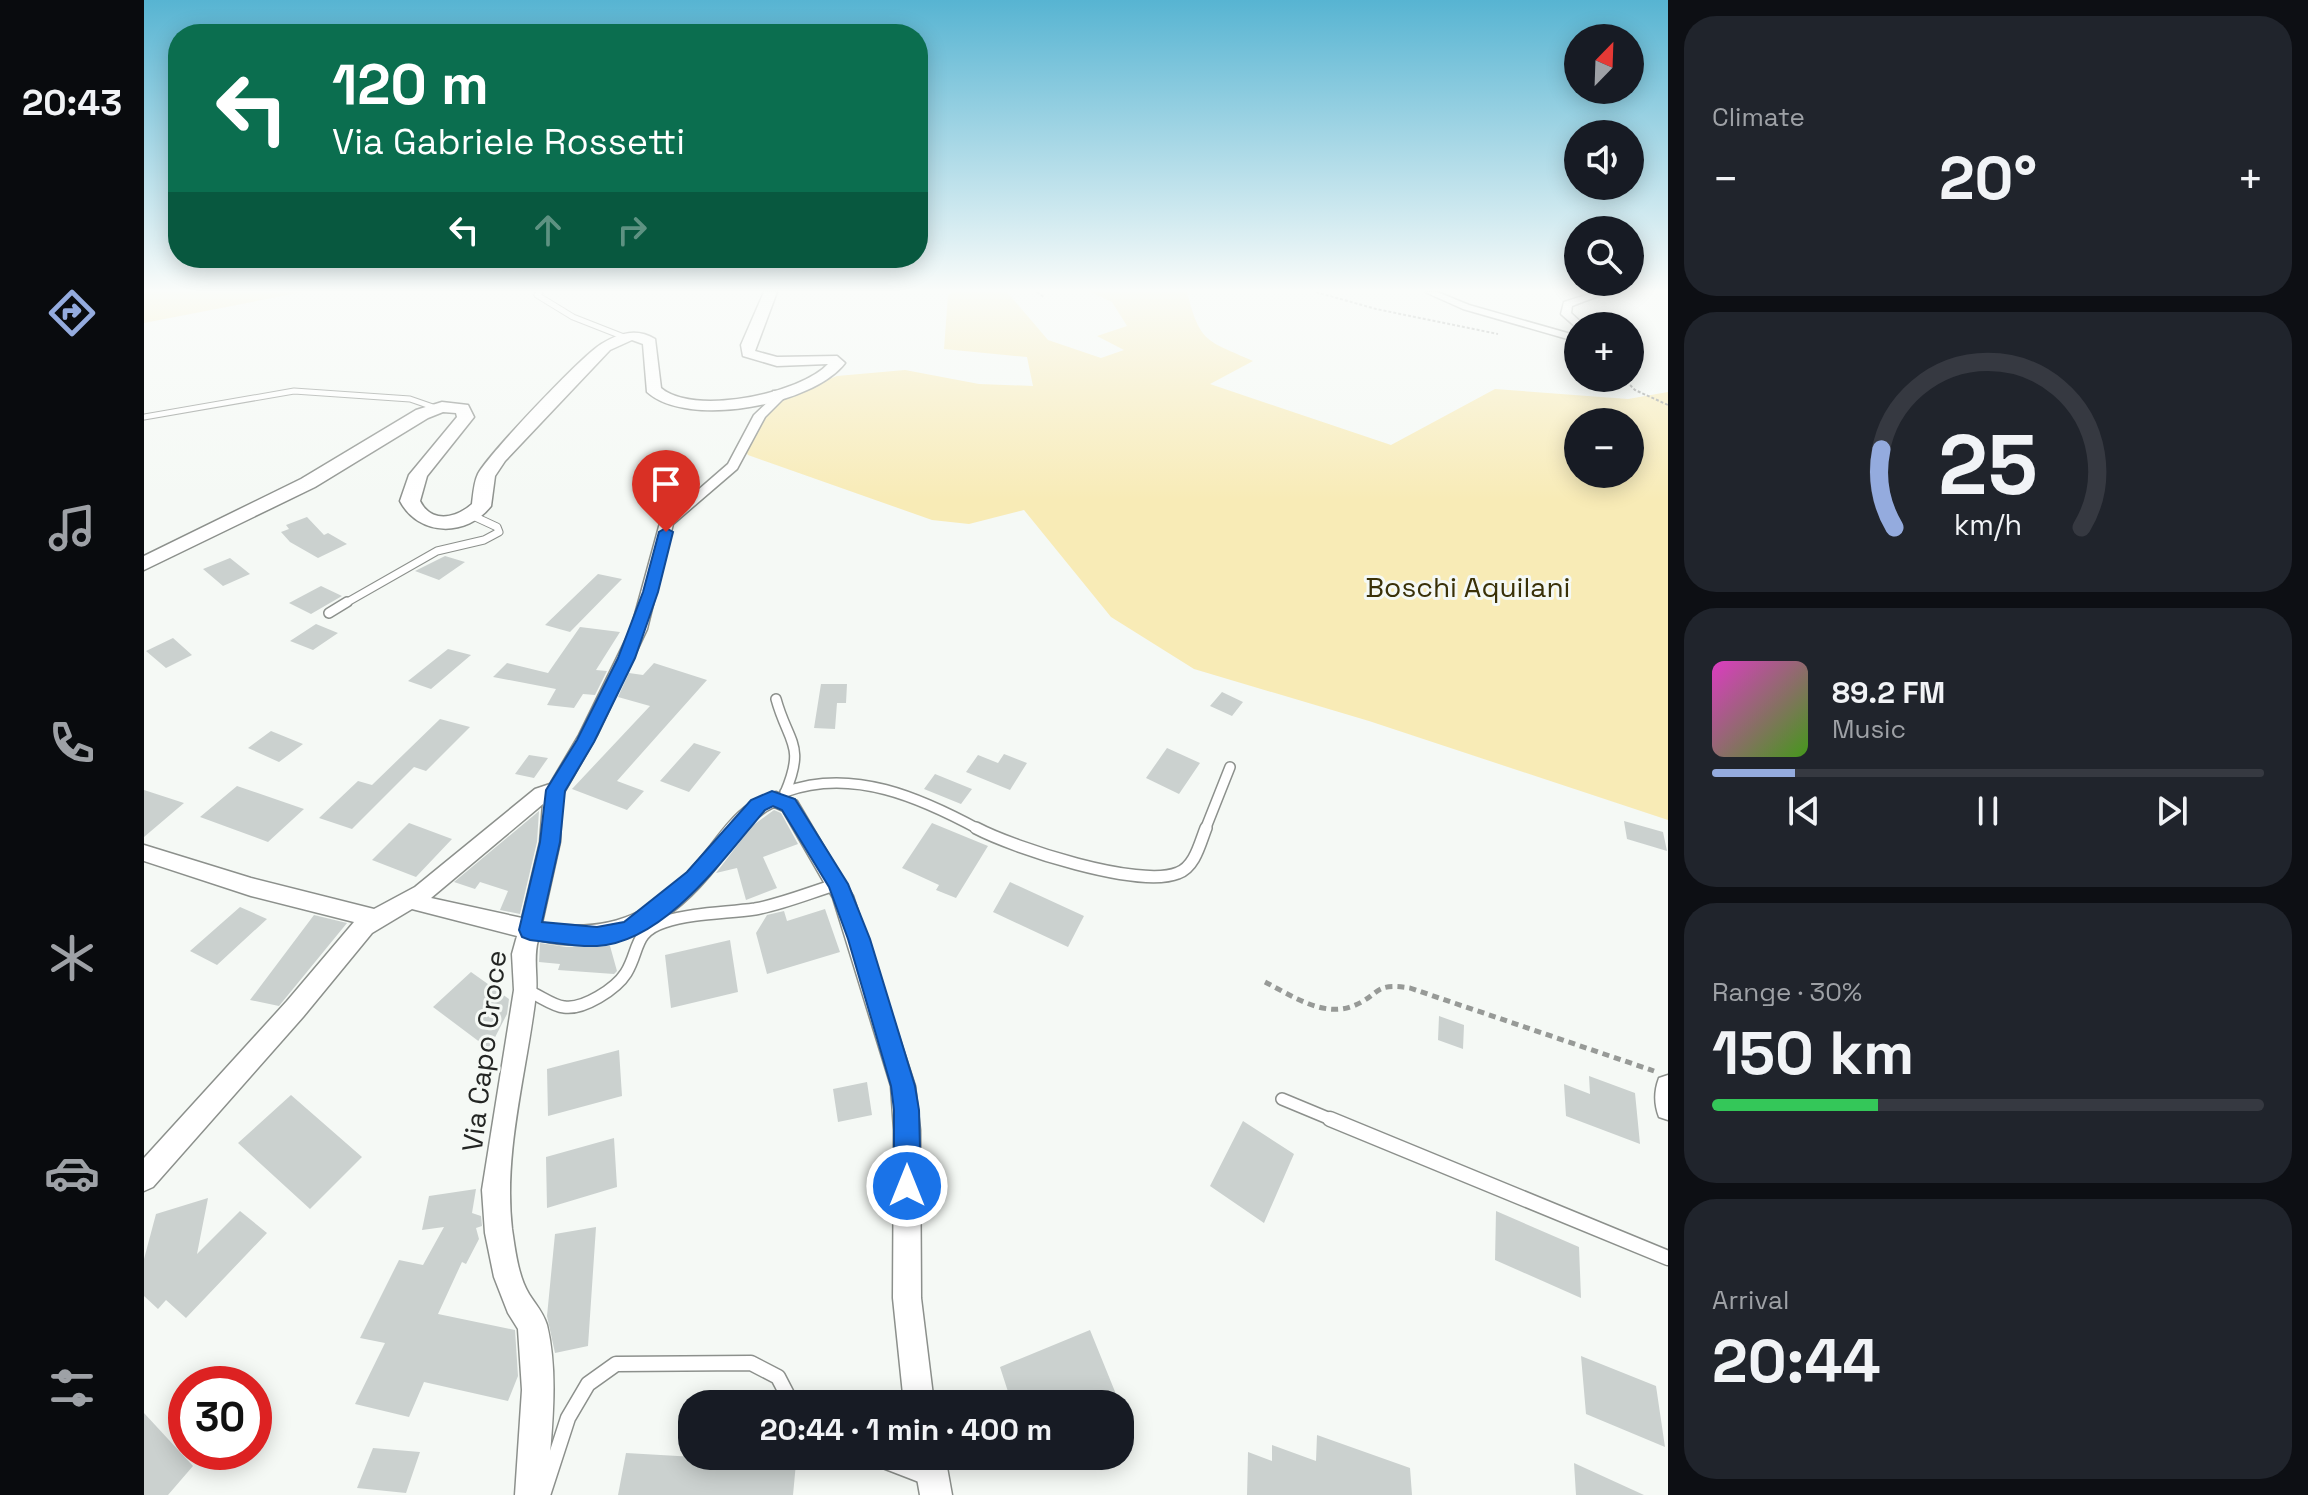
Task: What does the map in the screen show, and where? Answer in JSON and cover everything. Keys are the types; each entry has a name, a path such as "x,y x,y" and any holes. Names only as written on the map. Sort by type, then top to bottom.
{"main road":[{"path":"144,564 301,487 436,408 459,408 466,413 466,417 418,475 411,490 411,505 420,516 436,523 450,523 471,515 481,506 486,476 498,458 590,362"},
{"path":"651,362 653,389 661,400 671,405 719,406 817,382 834,371 835,362"}],"street":[{"name":"Via Capo Croce","path":"531,1495 537,1390 535,1343 532,1323 518,1303 508,1277 495,1190 525,990 523,954 550,842 555,790 588,735 639,629 667,523 733,466 760,415 780,396 777,393"},
{"path":"144,1178 373,918 412,900 542,794 555,790"},
{"path":"412,900 530,930 597,936 635,928 695,878 755,807 783,796 838,884 863,952 905,1094 907,1298 917,1390"},
{"path":"144,853 251,887 373,918"},
{"path":"1668,1087 1668,1108"}],"lane":[{"path":"144,417 216,402 294,391 410,399 436,408"},
{"path":"329,613 385,578 432,554 484,540 499,532 497,527 471,515"},
{"path":"776,699 781,716 795,740 794,760 783,796"},
{"path":"783,796 797,786 833,782 864,784 933,805 994,836 1033,851 1103,870 1160,877 1184,871 1193,861 1230,767"},
{"path":"525,990 542,995 557,1006 569,1008 591,1001 624,977 634,959 636,945 647,929 666,921 760,908 838,884"},
{"path":"1282,1099 1668,1258"},
{"path":"543,1495 568,1418 588,1384 616,1364 751,1363 771,1369 786,1390"},
{"path":"912,1470 933,1477"}],"path":[{"path":"1639,392 1668,405"},
{"path":"1265,982 1314,1006 1339,1010 1353,1007 1379,986 1389,983 1668,1076"}],"green space":[{"name":"Boschi Aquilani","path":"1028,362 1252,362 1210,384 1391,445 1495,389 1628,399 1668,392 1668,820 1369,721 1194,669 1111,617 1024,510 969,524 932,520 748,455 743,447 777,400 837,376 905,370 979,384 1033,386"}],"building":[{"path":"307,517 324,535 328,533 347,544 318,558 290,542 281,532 289,529 286,525"},
{"path":"445,556 465,562 439,580 415,571"},
{"path":"230,558 250,574 223,586 203,569"},
{"path":"598,574 622,579 570,632 545,625"},
{"path":"321,586 342,596 311,614 289,603"},
{"path":"316,624 338,633 313,650 290,641"},
{"path":"580,627 620,632 596,670 607,671 595,695 583,694 574,708 547,705 556,689 493,677 507,663 548,673"},
{"path":"173,638 192,655 166,668 146,651"},
{"path":"448,649 471,655 431,689 408,681"},
{"path":"654,663 707,680 617,781 644,791 627,810 572,789 650,706 618,697 629,673 643,675"},
{"path":"821,684 847,684 846,703 837,703 835,729 814,728"},
{"path":"1222,692 1243,702 1232,716 1210,706"},
{"path":"440,719 470,727 426,771 414,767 352,829 319,818 358,781 372,785"},
{"path":"271,731 303,744 279,762 248,748"},
{"path":"694,743 721,752 689,792 660,781"},
{"path":"1167,748 1200,763 1179,794 1146,778"},
{"path":"1004,754 1027,763 1010,790 966,772 978,755 998,763"},
{"path":"529,755 548,758 534,778 515,774"},
{"path":"935,774 972,789 961,804 924,789"},
{"path":"237,786 304,809 268,842 200,817"},
{"path":"144,790 184,803 144,837"},
{"path":"774,810 781,813 798,844 763,857 777,888 746,900 737,868 716,873 752,826"},
{"path":"539,811 537,842 520,914 500,910 508,891 480,882 475,889 454,882"},
{"path":"1624,821 1663,832 1667,851 1627,839"},
{"path":"409,823 452,839 416,877 372,860"},
{"path":"932,823 988,846 956,898 936,890 939,885 902,868"},
{"path":"1010,882 1084,916 1068,947 993,912"},
{"path":"240,907 267,919 217,965 190,951"},
{"path":"825,909 840,952 767,974 756,933 767,915 784,911 787,921"},
{"path":"314,915 347,923 279,1006 250,1000"},
{"path":"730,940 738,992 671,1008 665,955"},
{"path":"540,943 566,947 610,946 617,971 614,974 558,970 560,964 539,962"},
{"path":"471,972 509,999 507,1014 489,1049 433,1007"},
{"path":"1439,1016 1464,1025 1463,1049 1438,1040"},
{"path":"619,1050 622,1096 548,1116 547,1069"},
{"path":"1589,1076 1635,1093 1640,1144 1566,1116 1564,1084 1590,1094"},
{"path":"867,1082 872,1115 838,1122 833,1089"},
{"path":"291,1095 362,1157 310,1209 238,1143"},
{"path":"1243,1121 1294,1154 1264,1223 1210,1186"},
{"path":"614,1138 617,1187 547,1208 546,1157"},
{"path":"476,1189 472,1213 481,1216 482,1226 476,1228 479,1239 466,1264 462,1262 438,1314 515,1330 518,1376 508,1401 424,1382 409,1417 355,1404 385,1343 360,1338 399,1260 423,1265 444,1227 422,1230 429,1196"},
{"path":"208,1198 197,1254 240,1211 267,1233 186,1318 166,1300 158,1309 144,1296 144,1259 156,1214"},
{"path":"1496,1211 1579,1247 1581,1298 1495,1260"},
{"path":"596,1227 588,1346 555,1353 547,1316 555,1234"},
{"path":"1090,1330 1114,1390 1007,1390 1000,1367"},
{"path":"1581,1356 1656,1386 1665,1447 1586,1414"},
{"path":"144,1413 168,1439 168,1470 190,1470 168,1495 144,1495"},
{"path":"1317,1435 1410,1468 1412,1495 1247,1495 1248,1452 1272,1461 1272,1445 1316,1461"},
{"path":"373,1448 420,1452 406,1493 357,1488"},
{"path":"626,1453 678,1456 678,1470 795,1470 793,1495 618,1495"},
{"path":"1574,1463 1644,1495 1576,1495"}],"route":[{"path":"666,532 639,629 585,742 555,790 550,842 530,930 606,936 629,930 695,878 758,805 772,799 789,804 838,884 859,939 898,1063 907,1110 907,1186"}]}
